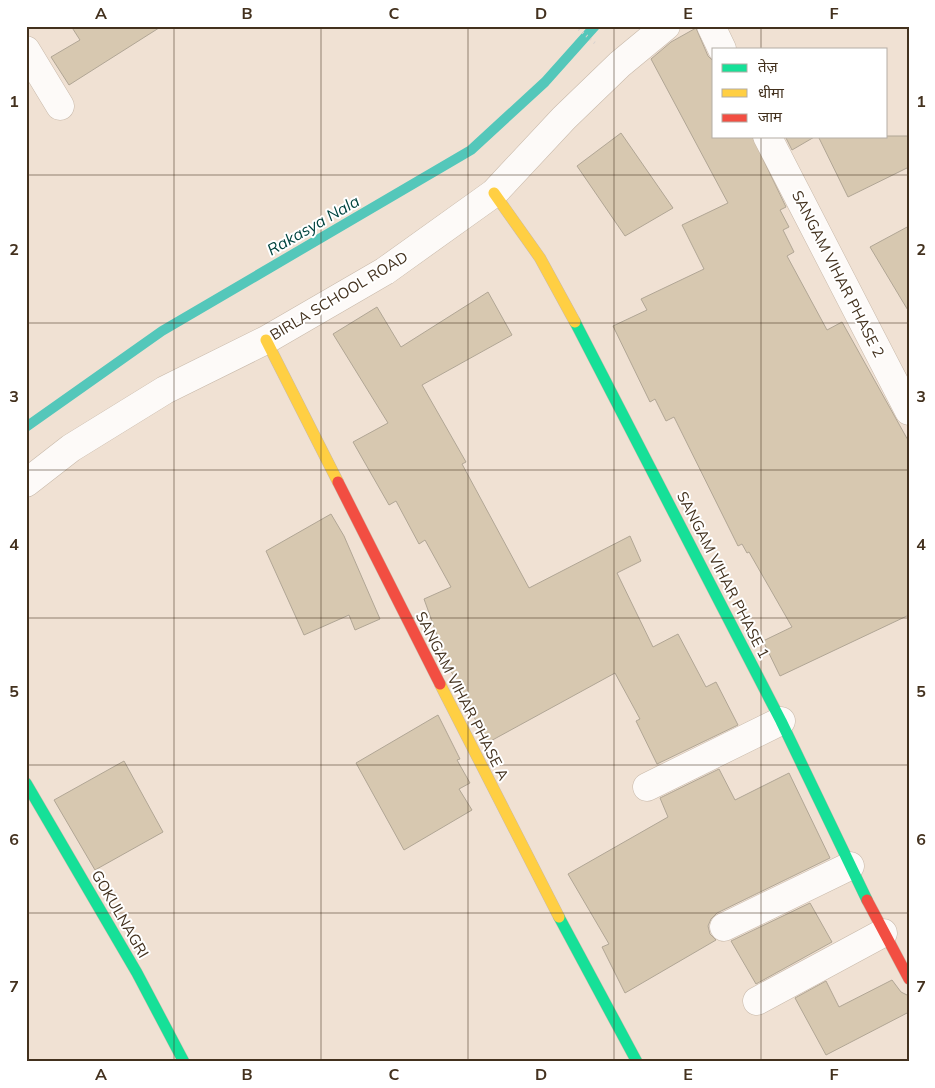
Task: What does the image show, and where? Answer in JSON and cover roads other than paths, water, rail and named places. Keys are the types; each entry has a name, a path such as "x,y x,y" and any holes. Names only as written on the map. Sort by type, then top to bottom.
{"street":[{"name":"BIRLA SCHOOL ROAD","path":"26,483 71,448 165,390 266,340 386,271 494,193 564,118 620,64 666,26"},
{"path":"711,26 722,48"},
{"path":"26,50 60,106"},
{"name":"SANGAM VIHAR PHASE 2","path":"768,138 909,411"},
{"name":"SANGAM VIHAR PHASE 1","path":"494,193 540,258 601,369 781,721 883,934 909,979"},
{"name":"SANGAM VIHAR PHASE A","path":"266,340 540,882 638,1062"},
{"path":"648,788 781,721"},
{"name":"GOKULNAGRI","path":"26,783 137,973 184,1062"},
{"path":"724,926 850,866"},
{"path":"757,1001 883,934"}],"waterway":[{"name":"Rakasya Nala","path":"26,427 162,331 471,150 545,82 595,26"}]}
